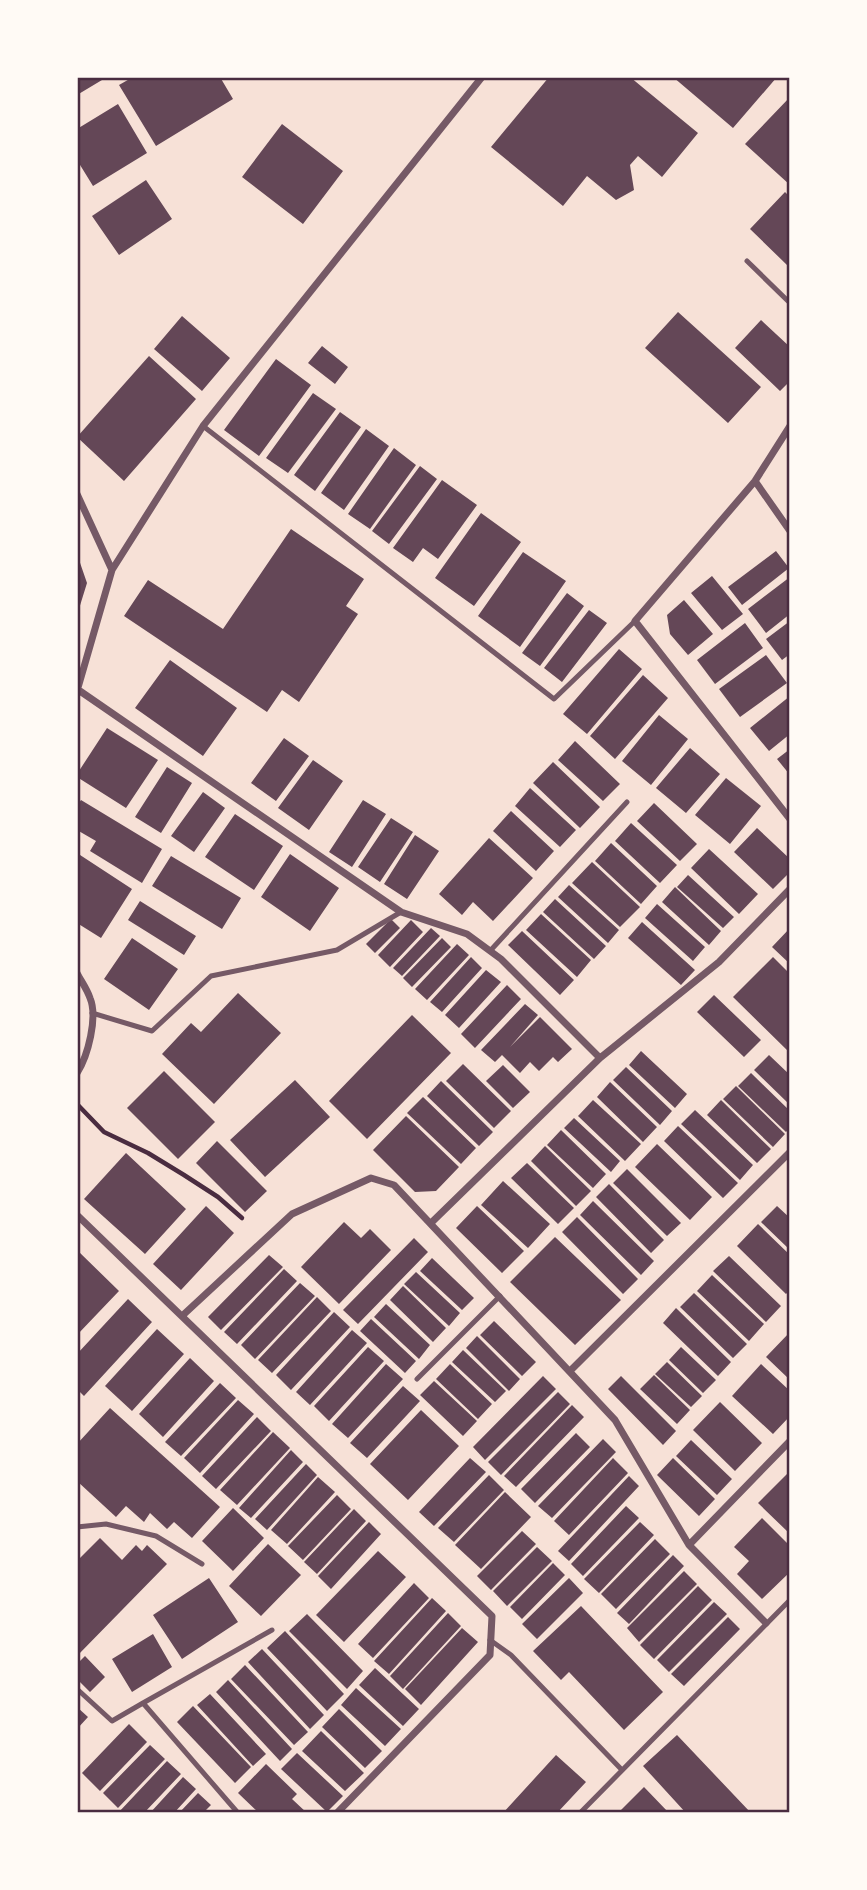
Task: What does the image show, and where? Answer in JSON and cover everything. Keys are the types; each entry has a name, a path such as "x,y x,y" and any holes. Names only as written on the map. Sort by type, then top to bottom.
{"street":[{"path":"482,77 203,426 112,570 77,690 401,912 467,934 501,959 600,1058"},
{"path":"790,426 755,481 635,621 790,819"},
{"path":"755,481 790,531"},
{"path":"77,494 112,570"},
{"path":"431,1223 600,1058 719,962 790,890"},
{"path":"77,973 92,1000 92,1031 77,1073"},
{"path":"570,1371 790,1152"},
{"path":"182,1316 292,1214 371,1178 394,1185 615,1420 689,1545 766,1623"},
{"path":"77,1215 492,1616 490,1655 337,1813"},
{"path":"689,1545 790,1441"}],"lane":[{"path":"747,261 790,303"},
{"path":"203,426 554,699 635,621"},
{"path":"490,951 627,802"},
{"path":"92,1013 152,1031 211,976 337,950 401,912"},
{"path":"416,1379 500,1296"},
{"path":"77,1527 106,1524 156,1536 202,1564"},
{"path":"580,1813 790,1600"},
{"path":"77,1689 112,1721 272,1630"},
{"path":"490,1640 511,1655 622,1770"},
{"path":"143,1703 238,1813"}],"path":[{"path":"77,1104 104,1132 148,1153 218,1198 254,1228 264,1241"}],"building":[{"path":"77,77 107,77 77,95"},
{"path":"133,77 220,77 233,99 156,146 119,85"},
{"path":"549,77 630,77 698,133 662,177 638,156 630,165 634,190 616,200 587,176 563,206 491,147"},
{"path":"673,77 777,77 733,128"},
{"path":"790,97 790,185 745,144"},
{"path":"118,104 147,153 93,186 77,160 77,129"},
{"path":"282,124 343,171 303,224 242,177"},
{"path":"146,180 172,219 119,255 92,216"},
{"path":"785,192 790,197 790,262 787,265 750,229"},
{"path":"678,312 761,387 728,423 645,348"},
{"path":"182,316 230,358 202,391 154,349"},
{"path":"761,320 790,347 790,381 780,391 735,348"},
{"path":"322,346 348,367 335,384 308,363"},
{"path":"149,356 196,399 124,481 77,437"},
{"path":"276,359 311,385 259,456 224,430"},
{"path":"313,393 336,409 288,473 266,458"},
{"path":"340,412 361,427 315,491 294,475"},
{"path":"366,429 389,446 344,510 321,493"},
{"path":"394,448 416,465 370,529 348,514"},
{"path":"420,466 437,479 389,544 372,531"},
{"path":"442,480 477,505 438,559 423,548 413,562 393,548"},
{"path":"481,513 521,542 474,606 435,578"},
{"path":"291,529 364,579 346,606 358,614 299,702 282,690 267,712 124,616 148,580 223,629"},
{"path":"776,551 789,568 742,605 728,587"},
{"path":"523,552 566,581 520,647 478,616"},
{"path":"77,554 87,583 78,612 77,612"},
{"path":"712,576 743,614 722,630 691,593"},
{"path":"790,577 790,614 766,633 748,609"},
{"path":"567,593 584,606 540,666 522,653"},
{"path":"684,600 713,634 688,655 670,634 667,615"},
{"path":"589,610 607,623 562,682 544,668"},
{"path":"790,621 790,654 782,660 766,639"},
{"path":"745,623 763,648 715,684 697,660"},
{"path":"619,649 642,669 587,734 563,714"},
{"path":"766,655 787,683 740,717 719,689"},
{"path":"170,660 237,708 203,756 135,708"},
{"path":"643,675 668,698 615,759 590,736"},
{"path":"790,696 790,734 769,751 750,728"},
{"path":"659,715 688,739 651,785 622,761"},
{"path":"107,728 158,760 126,808 77,777"},
{"path":"284,738 309,756 276,801 251,783"},
{"path":"575,741 620,784 603,801 558,760"},
{"path":"690,748 720,774 686,813 656,788"},
{"path":"790,749 790,775 777,759"},
{"path":"313,760 343,781 309,830 278,808"},
{"path":"553,762 600,807 580,828 533,783"},
{"path":"167,767 192,783 161,833 135,817"},
{"path":"726,778 761,806 730,844 695,815"},
{"path":"530,788 576,830 560,847 515,806"},
{"path":"203,792 225,808 194,852 171,836"},
{"path":"81,800 162,849 142,883 90,851 96,841 77,830 77,806"},
{"path":"363,800 386,814 352,867 329,852"},
{"path":"654,803 697,844 680,861 637,821"},
{"path":"511,811 554,851 536,871 493,831"},
{"path":"235,814 283,846 254,890 205,857"},
{"path":"391,818 413,832 380,882 358,867"},
{"path":"631,823 677,865 660,883 615,841"},
{"path":"757,828 790,859 790,872 773,889 734,852"},
{"path":"415,835 439,851 407,899 384,884"},
{"path":"489,838 533,878 493,921 473,902 462,915 439,894"},
{"path":"611,843 657,886 641,904 595,861"},
{"path":"709,849 758,894 739,914 691,868"},
{"path":"77,853 132,889 101,938 77,923"},
{"path":"290,854 339,888 310,931 261,897"},
{"path":"171,856 241,898 222,929 152,886"},
{"path":"592,862 640,907 620,927 572,883"},
{"path":"688,875 734,917 723,928 677,887"},
{"path":"569,885 619,930 608,943 558,897"},
{"path":"675,887 721,931 709,945 662,902"},
{"path":"555,899 606,946 594,959 543,912"},
{"path":"140,901 196,936 184,955 128,920"},
{"path":"657,904 705,947 693,961 645,918"},
{"path":"541,914 591,960 577,977 526,930"},
{"path":"391,919 400,928 375,953 366,944"},
{"path":"411,920 423,932 390,967 378,955"},
{"path":"642,922 695,970 681,985 628,938"},
{"path":"431,928 440,936 402,976 393,968"},
{"path":"790,928 790,964 772,947"},
{"path":"522,931 574,980 560,995 508,945"},
{"path":"132,938 178,969 149,1010 104,979"},
{"path":"442,938 451,947 412,987 403,978"},
{"path":"457,944 469,955 427,1000 415,989"},
{"path":"471,957 482,968 442,1012 430,1002"},
{"path":"773,957 790,974 790,1053 733,997"},
{"path":"486,970 501,982 459,1028 445,1015"},
{"path":"507,985 521,999 475,1048 461,1034"},
{"path":"238,993 281,1033 214,1104 162,1054 191,1023 201,1032"},
{"path":"714,995 761,1040 744,1057 697,1012"},
{"path":"525,1004 538,1015 510,1047 540,1017 572,1049 558,1062 553,1057 539,1071 530,1062 520,1073 502,1055 495,1062 481,1050"},
{"path":"412,1015 451,1053 367,1139 329,1101"},
{"path":"641,1051 687,1094 675,1108 629,1065"},
{"path":"769,1055 790,1075 790,1105 754,1070"},
{"path":"463,1064 511,1111 494,1128 446,1081"},
{"path":"503,1065 530,1092 513,1108 486,1081"},
{"path":"626,1067 672,1111 660,1125 613,1080"},
{"path":"164,1071 215,1122 178,1159 127,1108"},
{"path":"751,1073 790,1111 790,1128 786,1132 738,1086"},
{"path":"295,1080 330,1117 265,1177 230,1140"},
{"path":"441,1081 493,1132 479,1146 427,1096"},
{"path":"610,1082 657,1127 643,1142 597,1097"},
{"path":"736,1086 785,1134 773,1147 723,1099"},
{"path":"423,1097 476,1148 461,1164 407,1113"},
{"path":"593,1100 641,1144 625,1161 578,1116"},
{"path":"721,1100 771,1149 757,1163 707,1115"},
{"path":"695,1110 753,1165 740,1180 681,1124"},
{"path":"406,1116 459,1167 436,1191 415,1192 373,1150"},
{"path":"574,1118 620,1161 611,1172 564,1128"},
{"path":"678,1126 738,1183 723,1198 664,1141"},
{"path":"561,1130 606,1174 593,1188 547,1145"},
{"path":"217,1141 267,1191 245,1212 196,1163"},
{"path":"657,1144 712,1197 690,1220 635,1167"},
{"path":"545,1146 591,1191 576,1206 531,1161"},
{"path":"126,1153 186,1209 145,1254 84,1199"},
{"path":"527,1163 574,1208 558,1224 511,1178"},
{"path":"627,1169 681,1223 667,1236 613,1183"},
{"path":"503,1181 550,1224 528,1248 481,1205"},
{"path":"609,1184 664,1240 651,1253 596,1197"},
{"path":"593,1201 654,1261 641,1275 580,1215"},
{"path":"206,1206 234,1233 181,1290 153,1264"},
{"path":"477,1206 524,1251 502,1273 456,1228"},
{"path":"777,1206 790,1218 790,1250 761,1222"},
{"path":"577,1217 638,1279 623,1294 562,1232"},
{"path":"344,1222 361,1238 370,1229 391,1250 339,1304 301,1267"},
{"path":"758,1224 790,1255 790,1290 786,1294 737,1246"},
{"path":"555,1237 621,1300 575,1345 510,1282"},
{"path":"414,1238 428,1252 358,1324 343,1310"},
{"path":"77,1250 119,1291 77,1335"},
{"path":"269,1255 283,1267 221,1330 208,1317"},
{"path":"729,1256 781,1306 766,1322 713,1271"},
{"path":"432,1258 474,1298 462,1310 420,1271"},
{"path":"284,1269 297,1281 237,1344 224,1332"},
{"path":"416,1272 460,1313 449,1326 404,1284"},
{"path":"712,1275 764,1324 749,1341 697,1291"},
{"path":"300,1283 315,1296 255,1359 241,1345"},
{"path":"403,1286 446,1328 433,1342 390,1300"},
{"path":"694,1293 747,1344 733,1358 680,1307"},
{"path":"317,1297 331,1311 272,1373 258,1360"},
{"path":"128,1299 152,1322 84,1396 77,1389 77,1354"},
{"path":"386,1304 430,1345 419,1359 374,1317"},
{"path":"676,1308 731,1362 718,1376 663,1323"},
{"path":"334,1312 350,1327 291,1390 276,1375"},
{"path":"371,1319 416,1361 405,1373 360,1331"},
{"path":"494,1321 536,1362 522,1376 480,1335"},
{"path":"157,1329 184,1354 132,1411 105,1386"},
{"path":"352,1330 367,1343 310,1405 296,1392"},
{"path":"790,1332 790,1380 766,1357"},
{"path":"477,1336 520,1379 509,1391 466,1348"},
{"path":"368,1347 384,1361 329,1421 314,1406"},
{"path":"681,1347 716,1380 703,1393 669,1360"},
{"path":"463,1350 506,1391 495,1402 452,1362"},
{"path":"190,1358 214,1381 163,1437 139,1414"},
{"path":"667,1362 702,1396 691,1407 655,1374"},
{"path":"386,1364 403,1379 348,1438 332,1424"},
{"path":"450,1364 492,1404 478,1419 436,1379"},
{"path":"761,1364 790,1391 790,1416 773,1434 732,1396"},
{"path":"654,1375 690,1410 677,1424 640,1389"},
{"path":"543,1376 556,1389 485,1460 473,1447"},
{"path":"621,1376 676,1431 663,1445 608,1389"},
{"path":"434,1381 477,1421 463,1436 420,1395"},
{"path":"220,1383 236,1398 181,1456 165,1442"},
{"path":"403,1386 420,1401 367,1458 350,1443"},
{"path":"558,1392 570,1404 501,1475 488,1462"},
{"path":"238,1400 254,1414 200,1473 184,1458"},
{"path":"720,1402 762,1443 735,1471 693,1430"},
{"path":"572,1405 584,1417 516,1487 504,1476"},
{"path":"110,1408 220,1507 192,1538 174,1522 167,1529 150,1513 144,1522 126,1506 116,1517 77,1481 77,1444"},
{"path":"421,1410 459,1446 408,1500 370,1464"},
{"path":"257,1417 271,1431 216,1489 202,1476"},
{"path":"273,1432 290,1448 237,1505 220,1490"},
{"path":"576,1433 590,1447 535,1503 521,1489"},
{"path":"603,1439 616,1452 552,1518 538,1506"},
{"path":"691,1440 732,1479 717,1495 676,1456"},
{"path":"291,1450 303,1462 251,1518 239,1508"},
{"path":"470,1458 486,1472 434,1526 419,1512"},
{"path":"613,1458 628,1473 569,1535 554,1521"},
{"path":"673,1458 715,1499 699,1516 657,1475"},
{"path":"306,1464 317,1475 267,1530 255,1519"},
{"path":"790,1471 790,1534 758,1503"},
{"path":"489,1475 504,1490 454,1542 438,1528"},
{"path":"629,1476 639,1486 569,1561 558,1551"},
{"path":"318,1477 335,1492 287,1544 271,1530"},
{"path":"505,1492 531,1517 481,1569 455,1545"},
{"path":"337,1495 351,1509 303,1560 288,1546"},
{"path":"626,1506 639,1518 583,1576 571,1564"},
{"path":"233,1508 264,1538 233,1571 202,1541"},
{"path":"354,1509 366,1521 317,1574 304,1562"},
{"path":"762,1518 790,1546 790,1572 762,1599 737,1574 749,1561 734,1547"},
{"path":"369,1522 381,1534 331,1589 318,1576"},
{"path":"640,1522 654,1535 599,1593 584,1579"},
{"path":"522,1531 536,1544 491,1590 477,1576"},
{"path":"100,1538 122,1560 136,1545 142,1551 147,1545 167,1564 77,1656 77,1561"},
{"path":"655,1539 670,1554 616,1609 601,1594"},
{"path":"268,1544 301,1575 261,1616 229,1586"},
{"path":"537,1547 552,1561 507,1606 493,1591"},
{"path":"378,1551 406,1577 344,1642 316,1615"},
{"path":"673,1555 684,1566 629,1624 617,1613"},
{"path":"553,1563 565,1575 522,1619 510,1607"},
{"path":"684,1571 697,1584 639,1642 627,1628"},
{"path":"209,1578 238,1622 182,1659 153,1615"},
{"path":"569,1578 583,1593 537,1639 522,1624"},
{"path":"414,1583 429,1598 373,1658 358,1644"},
{"path":"698,1586 712,1600 654,1659 640,1645"},
{"path":"432,1598 446,1611 389,1674 374,1661"},
{"path":"714,1602 727,1614 669,1672 657,1660"},
{"path":"581,1606 663,1692 624,1730 569,1672 561,1680 533,1651"},
{"path":"448,1613 461,1626 403,1689 390,1676"},
{"path":"307,1614 363,1671 347,1689 289,1631"},
{"path":"728,1617 740,1629 684,1686 671,1674"},
{"path":"462,1628 478,1642 421,1705 405,1689"},
{"path":"285,1631 344,1694 327,1711 267,1648"},
{"path":"153,1634 172,1667 132,1692 112,1659"},
{"path":"262,1649 324,1715 310,1729 248,1662"},
{"path":"85,1656 105,1677 90,1692 77,1679 77,1664"},
{"path":"245,1665 308,1732 294,1745 231,1679"},
{"path":"375,1668 419,1709 403,1726 359,1685"},
{"path":"228,1680 292,1749 280,1761 216,1692"},
{"path":"356,1688 401,1729 385,1746 341,1705"},
{"path":"210,1694 266,1754 253,1766 197,1705"},
{"path":"193,1706 251,1767 235,1783 177,1722"},
{"path":"77,1707 88,1717 77,1729"},
{"path":"339,1709 382,1751 365,1768 322,1727"},
{"path":"129,1724 147,1742 100,1791 82,1773"},
{"path":"321,1731 364,1773 345,1791 302,1751"},
{"path":"677,1735 751,1813 686,1813 643,1766"},
{"path":"150,1745 165,1759 118,1808 103,1793"},
{"path":"297,1753 343,1796 327,1812 281,1769"},
{"path":"556,1755 586,1782 557,1813 503,1813"},
{"path":"167,1761 181,1774 144,1813 118,1813"},
{"path":"266,1764 297,1794 292,1799 307,1813 259,1813 238,1793"},
{"path":"183,1777 196,1789 174,1813 150,1813"},
{"path":"644,1787 669,1813 618,1813"},
{"path":"198,1793 211,1805 203,1813 179,1813"}]}
